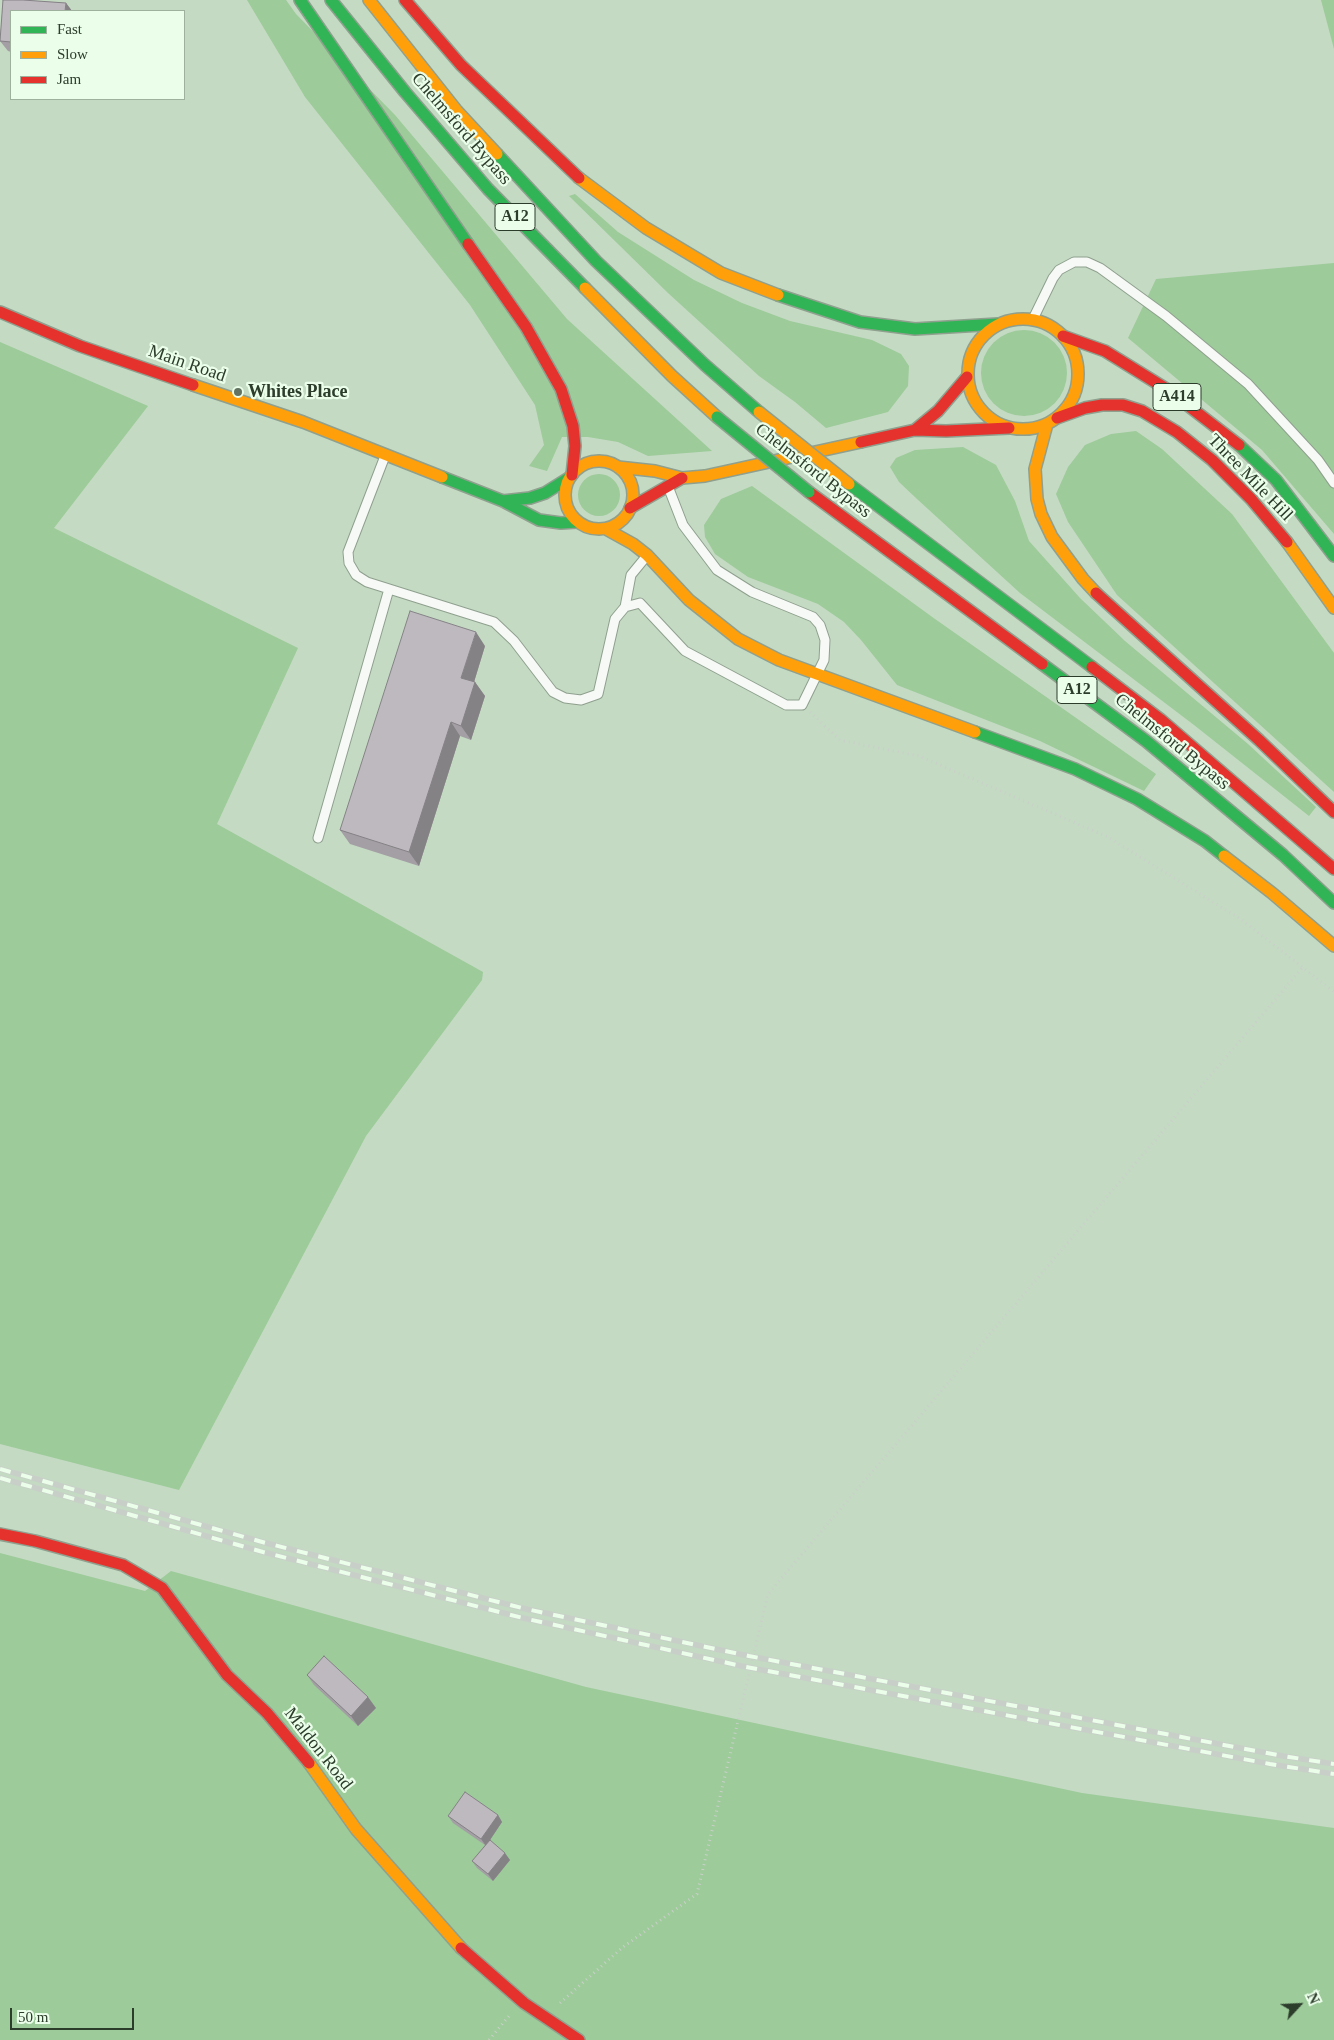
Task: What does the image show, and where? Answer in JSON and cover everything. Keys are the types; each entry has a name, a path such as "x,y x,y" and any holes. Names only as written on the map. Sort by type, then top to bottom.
{"main road":[{"path":"300,0 521,319 544,357 561,390 573,426 575,446 570,476 566,486 565,500 571,515 577,522 589,528 606,529 633,544 689,600 738,639 779,660 1040,756 1137,799 1205,841 1272,893 1334,946"},
{"name":"Chelmsford Bypass","path":"331,0 405,92 488,189 651,355 717,417 810,492 1146,741 1282,855 1334,903"},
{"name":"Chelmsford Bypass","path":"369,0 457,111 596,261 705,365 759,412 849,484 1160,718 1334,869"},
{"path":"405,0 461,65 572,173 646,228 721,273 798,303 860,322 915,329 998,324 1014,319 1033,319 1051,326 1063,336 1075,355 1078,381 1071,402 1052,421 1038,449 1035,469 1037,499 1041,514 1052,537 1083,579 1105,602 1259,740 1334,812"},
{"name":"Main Road","path":"0,312 80,346 304,422 503,501 539,520 561,523 577,522"},
{"path":"998,324 982,336 972,350 968,363 967,377 969,390 976,404 985,415 996,423 1009,428"},
{"name":"Three Mile Hill","path":"1063,336 1105,350 1168,390 1225,432 1276,480 1334,556"},
{"path":"916,430 938,411 967,377"},
{"name":"Three Mile Hill","path":"1052,421 1085,408 1102,405 1124,405 1142,411 1176,432 1212,460 1251,499 1295,552 1334,608"},
{"path":"570,476 582,465 602,461 618,467 682,478 705,476 916,430 946,431 1009,428 1025,430 1052,421"},
{"path":"606,529 622,520 630,508 633,496 629,479 618,467"},
{"name":"Main Road","path":"503,501 530,498 558,487 570,476"},
{"path":"630,508 682,478"},
{"name":"Maldon Road","path":"0,1534 35,1541 124,1565 162,1588 227,1676 268,1713 313,1768 356,1829 456,1944 521,2001 578,2040"}],"lane":[{"path":"1033,319 1053,278 1059,270 1074,262 1087,262 1100,268 1166,316 1248,384 1318,460 1334,483"},
{"path":"385,455 348,552 349,563 356,575 367,582 494,622 514,642 553,692 565,698 581,700 598,694 615,619 625,608 640,603 684,651 786,705 802,705 824,660 826,647 820,625 808,614 752,592 717,570 683,525 666,474"},
{"path":"625,608 631,575 647,556"},
{"path":"318,838 389,590"}],"path":[{"path":"802,705 840,740 919,756 1108,837 1242,920 1334,992"},
{"path":"544,2017 623,1947 697,1894 768,1594 1303,967"},
{"path":"489,2040 521,2001"}],"green space":[{"path":"247,0 286,0 296,14 395,115 567,319 712,451 648,456 618,442 588,437 562,437 547,471 529,466 544,445 535,405 470,305 305,97"},
{"path":"1321,0 1334,0 1334,49"},
{"path":"575,194 618,232 694,280 742,303 790,321 872,340 901,354 909,366 908,386 888,412 826,428 795,402 759,376 668,293 569,196"},
{"path":"1334,263 1334,534 1262,450 1128,338 1156,279"},
{"path":"1016,330 1032,330 1041,333 1055,342 1064,356 1067,373 1064,390 1055,404 1041,413 1032,416 1016,416 1000,409 988,397 981,381 981,365 988,349 1000,337"},
{"path":"0,342 148,406 54,528 298,648 217,824 483,972 482,980 366,1136 179,1490 0,1444"},
{"path":"1136,431 1162,449 1232,514 1334,653 1334,792 1117,595 1068,522 1056,494 1068,467 1085,445 1111,434"},
{"path":"963,447 996,465 1015,501 1029,541 1080,598 1125,641 1248,744 1316,807 1309,816 1194,725 1020,593 899,482 890,467 896,458 915,450"},
{"path":"603,474 611,477 617,483 620,495 617,507 611,513 595,516 587,513 581,507 578,491 581,483 587,477"},
{"path":"752,486 935,619 1156,774 1144,791 1040,741 897,685 844,622 818,604 748,577 715,554 705,537 704,525 721,499"},
{"path":"0,1553 145,1591 171,1571 586,1687 1082,1793 1334,1828 1334,2040 0,2040"}],"building":[{"path":"3,0 66,3 65,10 10,10 10,42 0,41"},
{"path":"410,611 476,632 461,678 475,682 461,726 451,722 409,852 340,830"},
{"path":"324,1656 368,1697 351,1716 307,1675"},
{"path":"465,1792 498,1815 481,1839 448,1816"},
{"path":"490,1840 505,1853 488,1874 472,1861"}],"railway":[{"path":"0,1469 266,1543 526,1609 749,1656 1334,1764"},
{"path":"0,1478 263,1552 523,1618 746,1667 1270,1764 1334,1774"}],"traffic: fast":[{"path":"300,0 468,244"},
{"path":"331,0 405,92 488,189 585,288"},
{"path":"497,154 596,261 705,365 759,412"},
{"path":"778,295 860,322 915,329 998,324"},
{"path":"717,417 809,492"},
{"path":"1239,445 1276,480 1334,556"},
{"path":"442,477 503,501 539,520 561,523 577,522"},
{"path":"503,501 530,498 545,493 569,478"},
{"path":"849,484 1092,667"},
{"path":"1042,664 1146,741 1283,855 1334,903"},
{"path":"975,732 1075,769 1137,799 1205,841 1224,856"}],"traffic: slow":[{"path":"369,0 457,111 497,154"},
{"path":"579,178 646,228 721,273 778,295"},
{"path":"585,288 672,376 717,417"},
{"path":"1023,319 1044,323 1062,335 1074,353 1078,374 1074,395 1062,413 1044,425 1023,429 1002,425 984,413 972,395 968,374 972,353 984,335 1002,323 1023,319"},
{"path":"193,385 303,422 442,477"},
{"path":"759,412 849,484"},
{"path":"1047,424 1035,469 1037,499 1041,514 1052,537 1083,579 1096,593"},
{"path":"618,467 655,471 682,478 705,476 861,442"},
{"path":"599,461 612,463 623,471 631,482 633,495 631,508 623,519 612,527 599,529 586,527 575,519 567,508 565,495 567,482 575,471 586,463 599,461"},
{"path":"606,529 633,544 647,555 689,600 738,639 779,660 975,732"},
{"path":"1287,542 1334,608"},
{"path":"1224,856 1272,893 1334,946"},
{"path":"309,1763 356,1829 461,1948"}],"traffic: jam":[{"path":"405,0 461,65 579,178"},
{"path":"468,244 526,327 561,389 573,426 575,446 572,475"},
{"path":"0,312 80,346 193,385"},
{"path":"1063,336 1105,351 1168,390 1239,445"},
{"path":"915,430 938,411 967,377"},
{"path":"1057,418 1085,408 1102,405 1123,405 1142,411 1177,432 1212,460 1251,499 1287,542"},
{"path":"861,442 915,430 946,431 1009,428"},
{"path":"630,508 682,478"},
{"path":"809,492 1042,664"},
{"path":"1096,593 1259,740 1334,812"},
{"path":"1092,667 1160,719 1334,869"},
{"path":"0,1534 35,1541 123,1565 162,1588 227,1675 267,1713 309,1763"},
{"path":"461,1948 524,2003 579,2040"}],"place":[{"name":"Whites Place","path":"238,392"}]}
